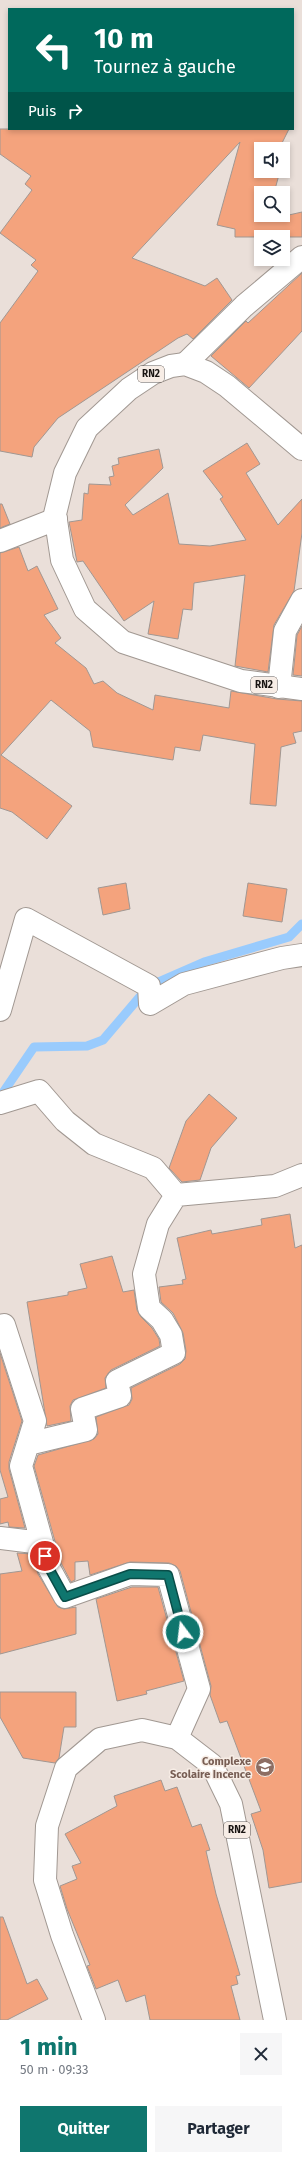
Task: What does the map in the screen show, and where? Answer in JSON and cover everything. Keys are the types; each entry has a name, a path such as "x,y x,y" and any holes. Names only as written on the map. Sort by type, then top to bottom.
{"main road":[{"path":"302,258 244,306 185,364 206,372 227,386 302,449"},
{"name":"RN2","path":"185,364 153,372 129,389 87,428 65,473 55,514 62,560 85,609 123,642 227,677 279,687 302,689"},
{"path":"0,541 56,519"},
{"path":"279,687 285,631 302,600"},
{"path":"0,1010 26,918 149,986 150,1004 184,984 282,958 302,955"},
{"path":"0,1103 39,1091 65,1121 94,1144 153,1168 176,1195"},
{"path":"176,1195 275,1186 302,1175"},
{"path":"28,1444 86,1430 82,1409 120,1396 117,1381 174,1353 170,1335 162,1320 149,1308 144,1274 158,1224 176,1195"},
{"path":"4,1325 35,1421 21,1466 49,1568 65,1597 130,1574 168,1575 199,1689 177,1738"},
{"path":"0,1538 42,1543"},
{"name":"RN2","path":"94,2020 62,1935 45,1880 47,1826 66,1768 100,1739 142,1730 177,1738 212,1765 231,1804 275,2020"}],"building":[{"path":"0,129 288,130 282,142 254,142 254,178 278,178 276,186 254,186 254,222 290,222 290,215 302,212 302,237 290,237 290,230 254,230 254,237 235,237 235,229 217,225 240,142 132,258 205,286 217,278 232,300 193,339 187,334 178,338 58,418 34,447 32,457 0,451 0,323 38,271 31,265 36,260 0,233 32,190 25,184 31,176 0,154"},
{"path":"302,273 302,331 249,388 211,356 246,321 248,323"},
{"path":"247,443 260,464 246,473 278,525 302,499 302,533 294,591 274,625 268,672 235,666 245,575 194,583 192,610 183,609 178,639 148,634 154,601 124,621 83,561 77,562 69,522 82,520 84,493 88,494 89,484 111,485 109,477 114,476 112,466 119,464 118,458 159,449 163,468 125,505 133,515 168,493 179,544 210,546 246,540 220,499 223,497 203,471"},
{"path":"0,504 2,504 10,524 0,528"},
{"path":"19,547 28,571 37,566 58,609 44,615 61,638 55,643 86,668 94,684 103,681 117,693 153,710 155,695 229,708 231,691 277,699 302,701 302,731 293,733 296,743 281,747 276,806 250,804 255,744 203,735 200,751 175,747 173,760 93,747 90,731 51,700 1,755 72,806 47,839 12,812 0,808 0,553"},
{"path":"302,626 302,676 293,675 297,635"},
{"path":"126,883 130,909 103,915 98,888"},
{"path":"248,883 287,889 282,922 243,916"},
{"path":"209,1094 237,1118 211,1148 200,1180 182,1182 169,1168 186,1121"},
{"path":"290,1214 295,1248 302,1245 302,1882 269,1888 263,1850 251,1814 261,1811 227,1721 220,1723 210,1695 211,1686 180,1571 176,1566 169,1563 130,1562 90,1575 88,1561 75,1562 75,1580 71,1582 61,1563 34,1466 38,1455 94,1439 98,1434 96,1417 129,1405 132,1399 131,1388 180,1364 185,1359 186,1351 183,1333 173,1313 161,1302 159,1287 183,1284 182,1280 186,1279 177,1238 211,1230 212,1234 262,1225 261,1219"},
{"path":"112,1256 123,1292 134,1290 137,1310 141,1317 152,1328 159,1339 160,1346 111,1370 105,1378 106,1388 73,1400 70,1406 71,1421 47,1426 27,1302 68,1295 68,1292 87,1288 80,1264"},
{"path":"0,1353 22,1421 9,1462 9,1469 25,1528 9,1527 8,1522 0,1524 0,1499 8,1497 0,1470"},
{"path":"17,1553 32,1554 38,1574 58,1607 64,1609 76,1607 76,1634 0,1654 0,1574 22,1571"},
{"path":"132,1587 158,1587 184,1681 146,1691 147,1694 117,1701 96,1599"},
{"path":"0,1692 76,1692 76,1727 64,1727 59,1758 55,1763 23,1758 0,1717"},
{"path":"161,1780 165,1791 177,1787 192,1827 201,1824 210,1850 206,1851 216,1894 240,1975 236,1976 238,1984 231,1986 240,2020 150,2020 145,1995 126,2002 118,1980 96,1989 87,1966 90,1965 67,1909 60,1886 77,1879 72,1866 81,1863 65,1834 117,1806 114,1796"},
{"path":"0,1917 3,1917 27,1984 37,1979 48,1999 7,2020 0,2020"}],"waterway":[{"path":"0,1097 34,1047 87,1046 103,1040 149,986 204,962 289,937 302,924"}],"place":[{"name":"Complexe Scolaire Incence","path":"265,1767"}],"route":[{"path":"45,1556 49,1568 65,1597 130,1574 168,1575 183,1632"}]}
